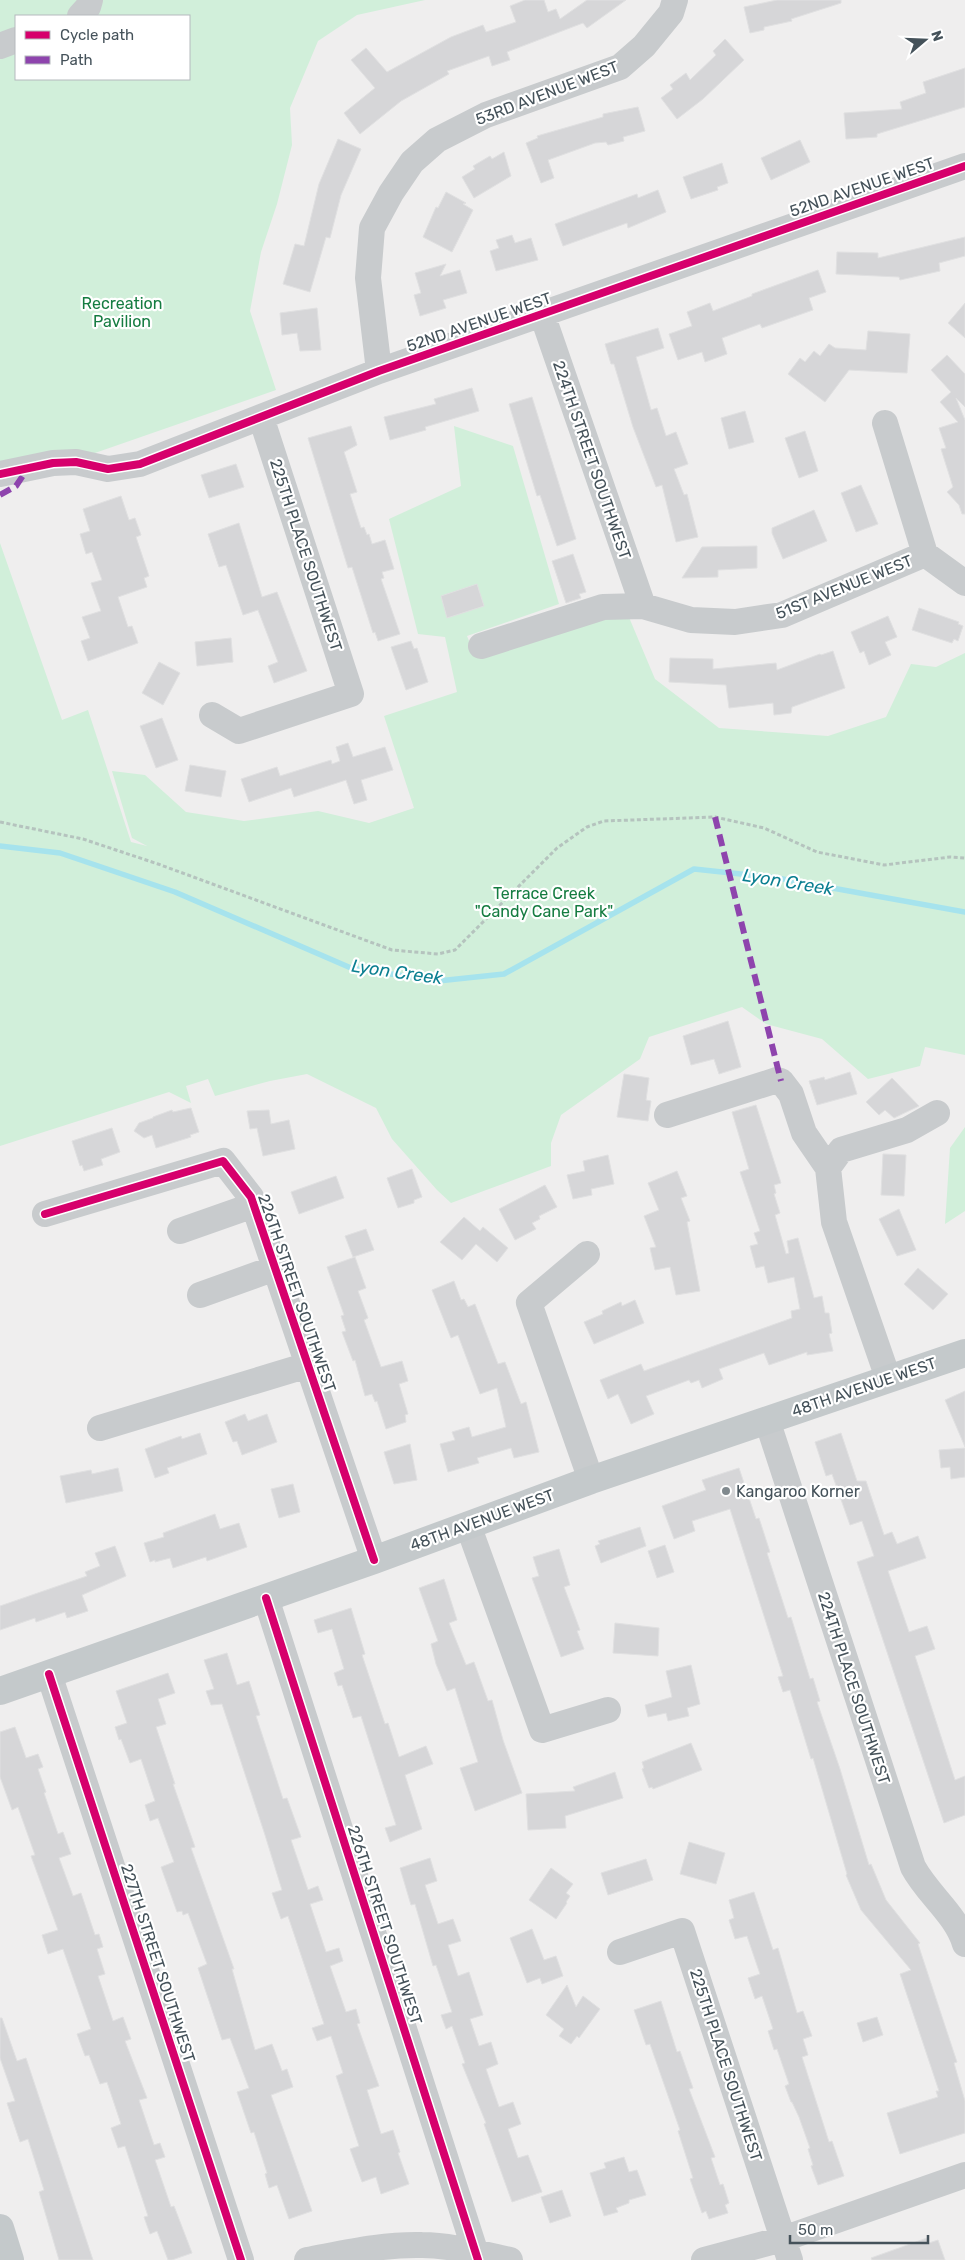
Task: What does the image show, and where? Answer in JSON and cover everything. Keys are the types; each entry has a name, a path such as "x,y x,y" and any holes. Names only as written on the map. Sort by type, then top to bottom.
{"main road":[{"name":"48TH AVENUE WEST","path":"0,1691 374,1560 591,1480 965,1353"},
{"path":"0,2228 10,2260"}],"street":[{"path":"81,15 88,7 90,0"},
{"name":"53RD AVENUE WEST","path":"379,371 368,278 372,228 391,193 412,162 437,140 486,114 620,67 644,46 671,13 675,0"},
{"path":"0,46 15,40"},
{"name":"52ND AVENUE WEST","path":"0,474 53,463 76,462 108,469 140,464 379,371 965,166"},
{"name":"224TH STREET SOUTHWEST","path":"542,314 643,606"},
{"name":"225TH PLACE SOUTHWEST","path":"212,715 239,731 351,694 261,416"},
{"path":"885,423 925,554"},
{"name":"51ST AVENUE WEST","path":"481,646 603,607 643,606 691,620 736,622 782,615 925,554 965,583"},
{"path":"667,1115 777,1080 781,1081 791,1094 804,1133 828,1168 834,1222 888,1378"},
{"path":"828,1168 841,1150 907,1130 937,1113"},
{"name":"226TH STREET SOUTHWEST","path":"45,1214 223,1161 251,1197 374,1560"},
{"path":"180,1231 254,1205"},
{"path":"587,1254 529,1303 591,1480"},
{"path":"200,1295 275,1268"},
{"path":"100,1428 308,1365"},
{"name":"224TH PLACE SOUTHWEST","path":"766,1420 913,1867 919,1878 954,1920 965,1944"},
{"path":"468,1525 542,1730 608,1710"},
{"name":"226TH STREET SOUTHWEST","path":"266,1598 477,2256"},
{"name":"227TH STREET SOUTHWEST","path":"49,1674 241,2260"},
{"name":"225TH PLACE SOUTHWEST","path":"620,1952 682,1931 786,2249"},
{"path":"704,2260 786,2249 965,2175"},
{"path":"307,2260 365,2249 423,2245 477,2256 510,2260"}],"path":[{"path":"0,822 83,838 392,950 438,954 455,950 557,848 587,826 604,821 715,818 764,828 817,852 884,865 950,856 965,858"}],"green space":[{"name":"Recreation Pavilion","path":"0,0 425,0 357,15 318,41 290,108 292,145 277,204 261,252 250,311 276,390 0,486"},
{"name":"Terrace Creek \"Candy Cane Park\"","path":"454,426 513,446 559,604 467,636 474,653 616,613 628,615 655,679 719,728 828,736 886,717 911,664 936,667 965,653 965,1055 925,1047 920,1066 868,1079 822,1039 766,1024 742,1007 649,1037 640,1059 561,1115 551,1143 551,1166 451,1203 392,1139 376,1108 307,1074 270,1081 215,1096 208,1079 186,1086 191,1103 169,1092 0,1146 0,543 62,720 88,710 131,842 147,846 132,838 112,771 145,775 186,812 244,821 318,811 369,823 414,808 384,716 457,692 445,637 418,634 389,519 461,486"},
{"path":"965,1127 965,1211 945,1224 950,1148"}],"building":[{"path":"525,0 544,0 548,12 556,9 560,19 587,0 626,0 587,28 583,23 507,52 510,60 492,66 489,56 447,71 449,74 401,101 360,134 344,113 375,88 351,60 366,48 387,72 451,37 483,25 486,32 516,22 510,6"},
{"path":"777,0 841,0 841,3 791,19 792,21 764,27 764,30 750,33 744,7"},
{"path":"725,39 744,60 703,99 677,119 661,98 673,89 670,85 686,73 690,80 716,55 713,51"},
{"path":"965,68 965,107 877,134 877,137 846,139 844,113 902,109 900,102 926,93 923,82"},
{"path":"638,107 645,131 623,137 624,141 608,145 606,142 595,143 548,160 554,178 541,183 526,143 538,138 537,136 603,117 603,114"},
{"path":"338,139 361,149 341,195 330,238 326,237 310,292 283,284 295,244 304,246 319,184"},
{"path":"800,140 810,162 771,180 761,158"},
{"path":"504,152 511,176 474,198 462,177 475,169 473,166 490,156 492,159"},
{"path":"722,163 728,183 717,187 718,190 691,199 683,177"},
{"path":"658,190 666,212 628,228 627,223 563,246 555,224 637,194 638,198"},
{"path":"446,192 466,203 463,204 473,210 452,252 423,237 436,207 438,208"},
{"path":"512,235 515,243 531,238 538,260 496,271 490,251 499,248 496,240"},
{"path":"965,237 965,256 939,263 940,271 900,280 899,277 836,274 837,252 878,253 878,258"},
{"path":"446,264 440,276 460,270 467,293 443,300 446,308 420,316 414,295 421,293 415,273"},
{"path":"818,270 826,292 809,298 813,310 762,328 760,324 722,338 727,354 705,362 702,352 678,360 669,334 692,326 687,312 710,303 713,311 752,296 752,294"},
{"path":"965,303 965,338 948,323"},
{"path":"317,308 321,350 300,351 297,333 282,335 280,313"},
{"path":"658,328 664,348 636,357 651,410 657,408 666,436 676,432 688,464 674,469 684,495 687,494 698,537 676,542 662,485 656,487 633,427 614,364 611,364 605,344"},
{"path":"868,331 910,334 907,373 849,370 825,402 788,374 800,358 805,362 814,351 820,356 829,344 835,348 866,350"},
{"path":"947,355 965,374 965,407 956,398 965,420 965,514 962,514 959,505 947,492 953,487 941,449 946,448 939,428 958,422 940,402 951,392 931,370"},
{"path":"472,388 479,411 425,427 426,430 390,440 384,417 436,404 434,399"},
{"path":"532,397 576,539 557,546 540,495 537,496 509,404"},
{"path":"745,411 754,442 729,449 721,418"},
{"path":"351,426 357,445 344,452 357,492 350,494 361,528 364,527 367,535 369,534 372,544 385,540 394,569 382,572 384,578 381,579 400,634 378,641 375,632 373,633 352,567 348,568 308,438"},
{"path":"805,431 818,471 799,478 785,438"},
{"path":"236,464 244,487 209,498 201,475"},
{"path":"861,485 878,524 856,532 841,493"},
{"path":"121,496 129,520 135,518 141,535 136,537 149,576 144,578 147,587 118,597 128,627 132,626 138,643 88,661 81,641 90,638 82,617 101,611 91,583 102,580 92,552 86,554 80,534 90,531 83,509"},
{"path":"814,510 827,541 783,559 772,533 772,528"},
{"path":"239,523 262,597 277,592 307,671 274,683 268,666 278,662 258,610 243,615 226,565 219,567 208,534"},
{"path":"757,546 757,568 718,570 718,577 682,578 702,547"},
{"path":"573,554 586,592 579,594 581,598 566,603 552,561"},
{"path":"477,584 484,606 447,618 441,596"},
{"path":"919,608 959,622 958,624 963,626 958,641 954,639 952,643 912,630"},
{"path":"888,616 897,637 885,642 891,655 869,665 864,651 860,653 851,632"},
{"path":"231,638 233,662 197,666 195,642"},
{"path":"411,641 414,649 417,648 428,682 406,690 391,647"},
{"path":"833,651 845,688 792,707 791,713 774,715 773,703 729,708 726,685 669,682 670,658 713,659 713,669 776,663 777,670"},
{"path":"159,662 180,673 163,705 142,693"},
{"path":"162,718 178,760 156,768 140,726"},
{"path":"348,743 353,757 385,747 393,770 361,780 367,800 354,804 346,780 294,797 291,788 249,802 241,779 277,767 280,776 331,760 332,764 340,761 336,747"},
{"path":"190,765 226,771 221,797 185,791"},
{"path":"728,1021 741,1067 719,1074 714,1059 691,1065 683,1036"},
{"path":"850,1072 857,1094 817,1105 809,1081 824,1077 825,1080"},
{"path":"624,1074 649,1078 646,1100 651,1101 648,1121 617,1117"},
{"path":"892,1078 919,1106 894,1118 885,1110 879,1115 866,1102"},
{"path":"756,1105 781,1183 774,1185 776,1193 774,1194 780,1213 775,1215 786,1254 789,1253 787,1241 798,1238 814,1298 822,1296 825,1313 829,1313 832,1333 829,1334 833,1351 807,1355 807,1352 769,1365 764,1353 719,1369 723,1379 702,1388 699,1380 691,1383 689,1380 646,1396 654,1414 631,1424 618,1394 608,1399 600,1380 641,1364 644,1371 792,1318 791,1311 800,1309 794,1277 768,1283 764,1266 756,1268 750,1246 758,1244 754,1233 760,1231 740,1172 749,1169 732,1112"},
{"path":"191,1108 199,1132 190,1135 191,1137 156,1148 152,1135 144,1138 134,1131 139,1123 153,1117 172,1110 173,1112"},
{"path":"269,1110 271,1124 289,1120 295,1149 263,1156 257,1128 250,1129 247,1111"},
{"path":"112,1128 120,1152 101,1159 103,1165 84,1171 82,1165 80,1166 72,1141"},
{"path":"883,1154 906,1155 904,1196 881,1195"},
{"path":"608,1155 614,1184 591,1189 592,1195 573,1199 567,1175 585,1171 583,1161"},
{"path":"412,1169 422,1197 414,1200 414,1203 398,1208 387,1178"},
{"path":"677,1171 687,1196 681,1198 690,1221 687,1222 700,1291 676,1295 670,1267 655,1270 650,1248 656,1247 644,1216 659,1210 648,1183"},
{"path":"336,1176 344,1198 299,1214 291,1192"},
{"path":"545,1185 557,1207 539,1216 540,1219 532,1223 536,1229 515,1240 499,1209"},
{"path":"899,1209 916,1250 897,1256 879,1219"},
{"path":"464,1217 480,1231 483,1227 508,1248 497,1262 476,1244 462,1260 440,1242"},
{"path":"366,1229 374,1250 353,1257 345,1236"},
{"path":"355,1257 366,1288 358,1291 368,1318 364,1320 381,1367 402,1361 408,1381 399,1384 408,1414 405,1415 406,1422 386,1429 377,1401 375,1402 372,1394 365,1396 355,1360 353,1361 342,1332 346,1331 341,1316 344,1315 327,1267"},
{"path":"918,1268 948,1294 933,1310 904,1284"},
{"path":"454,1281 461,1300 464,1299 468,1307 475,1304 498,1364 505,1362 521,1404 526,1402 539,1452 514,1458 511,1448 477,1458 479,1463 448,1472 440,1444 455,1440 452,1432 469,1427 472,1437 506,1427 497,1388 480,1394 458,1335 451,1338 432,1290"},
{"path":"635,1300 644,1323 594,1344 584,1322 603,1314 602,1311 621,1302 622,1306"},
{"path":"965,1391 965,1447 945,1400"},
{"path":"245,1414 248,1421 267,1414 277,1442 242,1455 237,1441 233,1442 225,1422"},
{"path":"200,1433 207,1454 167,1468 169,1473 155,1478 145,1449 181,1436 182,1439"},
{"path":"841,1433 857,1481 866,1481 884,1535 892,1532 897,1544 918,1536 926,1558 888,1571 909,1632 927,1626 935,1649 915,1656 955,1780 965,1776 965,1815 944,1823 857,1562 874,1556 862,1521 850,1525 832,1474 826,1476 815,1442"},
{"path":"410,1444 417,1480 394,1484 384,1452"},
{"path":"965,1448 965,1477 951,1479 950,1467 941,1468 939,1450"},
{"path":"118,1468 123,1491 66,1503 60,1476 91,1470 92,1474"},
{"path":"739,1468 756,1519 759,1518 770,1552 767,1553 788,1618 791,1617 810,1679 813,1678 820,1701 817,1702 840,1769 869,1865 871,1864 886,1900 920,1943 918,1944 957,2062 954,2063 965,2101 965,2133 900,2154 887,2113 938,2097 936,2091 939,2091 900,1974 911,1970 861,1910 846,1875 813,1758 811,1759 790,1690 783,1692 778,1677 783,1676 730,1509 692,1521 695,1531 674,1539 662,1506 706,1490 702,1480"},
{"path":"293,1484 300,1512 279,1518 271,1489"},
{"path":"215,1514 220,1529 239,1523 247,1547 207,1561 206,1557 173,1568 170,1558 150,1562 144,1543 164,1537 163,1533"},
{"path":"640,1527 646,1546 601,1563 595,1546 600,1544 598,1541"},
{"path":"665,1545 674,1572 657,1578 648,1551"},
{"path":"115,1546 126,1576 82,1595 88,1611 67,1618 65,1612 36,1622 35,1618 0,1630 0,1606 87,1576 85,1572 100,1566 95,1553"},
{"path":"559,1549 570,1585 564,1587 580,1630 577,1631 584,1649 561,1657 532,1578 539,1576 533,1557"},
{"path":"444,1579 457,1620 449,1623 466,1665 474,1662 488,1701 492,1700 503,1740 522,1793 475,1811 460,1768 478,1762 455,1688 447,1691 436,1664 431,1644 438,1641 419,1588"},
{"path":"351,1608 365,1654 362,1655 385,1724 388,1723 399,1757 426,1746 433,1764 405,1775 422,1829 390,1842 385,1828 396,1825 361,1716 353,1718 342,1685 338,1686 334,1673 344,1669 332,1629 318,1633 314,1620"},
{"path":"615,1623 659,1628 658,1656 613,1653"},
{"path":"227,1653 237,1685 249,1681 260,1715 256,1716 283,1799 287,1798 301,1837 291,1840 308,1890 318,1886 323,1900 310,1904 326,1952 339,1948 343,1961 330,1966 346,2012 356,2009 360,2023 357,2024 379,2086 367,2090 381,2134 393,2130 400,2152 398,2153 409,2184 381,2194 376,2177 362,2182 350,2149 359,2146 336,2076 343,2073 331,2036 317,2041 312,2028 324,2024 288,1916 281,1919 272,1893 282,1890 265,1835 222,1704 211,1705 206,1691 214,1689 204,1660"},
{"path":"691,1665 700,1704 687,1708 689,1716 668,1721 666,1713 648,1717 645,1705 672,1697 666,1671"},
{"path":"168,1673 175,1693 158,1699 166,1724 156,1727 195,1847 191,1848 234,1969 232,1969 255,2050 272,2044 282,2071 287,2069 293,2087 271,2095 312,2211 289,2219 277,2185 269,2188 265,2174 267,2173 254,2132 251,2133 237,2092 249,2088 230,2038 222,2040 198,1968 207,1964 188,1913 183,1915 182,1911 177,1912 161,1867 174,1862 158,1818 150,1821 145,1805 155,1801 141,1759 130,1763 115,1727 127,1723 116,1691"},
{"path":"15,1727 26,1758 38,1754 43,1767 38,1769 46,1792 44,1793 58,1834 63,1832 71,1854 59,1858 73,1896 81,1893 95,1935 99,1934 103,1947 97,1949 105,1974 98,1976 113,2021 123,2017 131,2039 125,2041 147,2098 139,2100 154,2145 160,2143 165,2157 155,2160 171,2207 174,2206 192,2253 172,2260 168,2260 157,2231 150,2234 144,2217 148,2216 125,2146 118,2148 111,2128 121,2124 107,2082 100,2084 89,2055 85,2056 77,2034 91,2029 63,1949 48,1954 42,1935 58,1930 31,1856 35,1855 18,1807 12,1810 0,1777 0,1732"},
{"path":"691,1743 702,1770 653,1789 652,1787 649,1788 642,1769 644,1768 642,1762"},
{"path":"615,1772 623,1798 565,1816 566,1828 528,1830 526,1794 575,1791 573,1787"},
{"path":"689,1842 725,1853 716,1884 680,1874"},
{"path":"430,1858 437,1881 425,1885 438,1924 453,1919 461,1941 448,1945 458,1976 469,1972 483,2015 470,2019 479,2046 491,2042 498,2064 486,2069 499,2107 513,2102 521,2124 508,2129 518,2158 528,2155 542,2192 512,2202 484,2124 486,2123 462,2064 465,2063 452,2026 446,2029 441,2015 452,2012 436,1965 433,1966 415,1904 411,1905 400,1868"},
{"path":"646,1859 653,1880 608,1895 601,1873"},
{"path":"551,1868 573,1884 566,1893 570,1896 567,1903 556,1919 529,1900"},
{"path":"754,1892 773,1950 778,1948 797,2013 803,2011 812,2036 803,2039 808,2055 802,2057 829,2142 832,2141 844,2176 818,2185 811,2166 813,2165 808,2149 810,2148 785,2086 789,2084 777,2049 774,2050 768,2031 773,2029 762,1996 755,1999 748,1978 760,1974 747,1936 735,1939 729,1920 734,1918 729,1900"},
{"path":"532,1929 544,1960 556,1956 563,1976 542,1984 540,1978 527,1983 510,1938"},
{"path":"567,1985 576,2007 583,1996 600,2009 579,2038 577,2036 571,2044 559,2036 564,2029 546,2015"},
{"path":"661,2001 677,2052 680,2051 693,2088 689,2089 715,2157 711,2158 720,2185 723,2184 729,2203 725,2205 728,2213 709,2219 706,2211 702,2213 690,2179 693,2178 678,2131 680,2130 650,2044 646,2045 634,2010"},
{"path":"877,2017 883,2035 863,2042 857,2023"},
{"path":"0,2018 2,2018 17,2061 26,2058 93,2260 59,2260 39,2192 44,2190 28,2139 20,2142 7,2103 15,2101 0,2058"},
{"path":"624,2157 629,2172 637,2170 646,2195 629,2200 629,2203 616,2208 618,2212 604,2216 590,2173 606,2168 604,2163"},
{"path":"562,2190 571,2216 550,2223 541,2197"},
{"path":"927,2238 929,2243 938,2240 945,2260 872,2260 871,2258"}],"waterway":[{"name":"Lyon Creek","path":"0,846 60,853 175,892 351,968 438,981 504,974 694,869 777,878 965,912"}],"marked path":[{"path":"0,495 16,486 28,468"},
{"path":"715,817 781,1081"}],"cycle path":[{"path":"0,474 53,463 76,462 108,469 140,464 379,371 965,166"},
{"path":"45,1214 223,1161 251,1197 374,1560"},
{"path":"266,1598 478,2260"},
{"path":"49,1674 241,2260"}],"place":[{"name":"Kangaroo Korner","path":"726,1491"}]}
